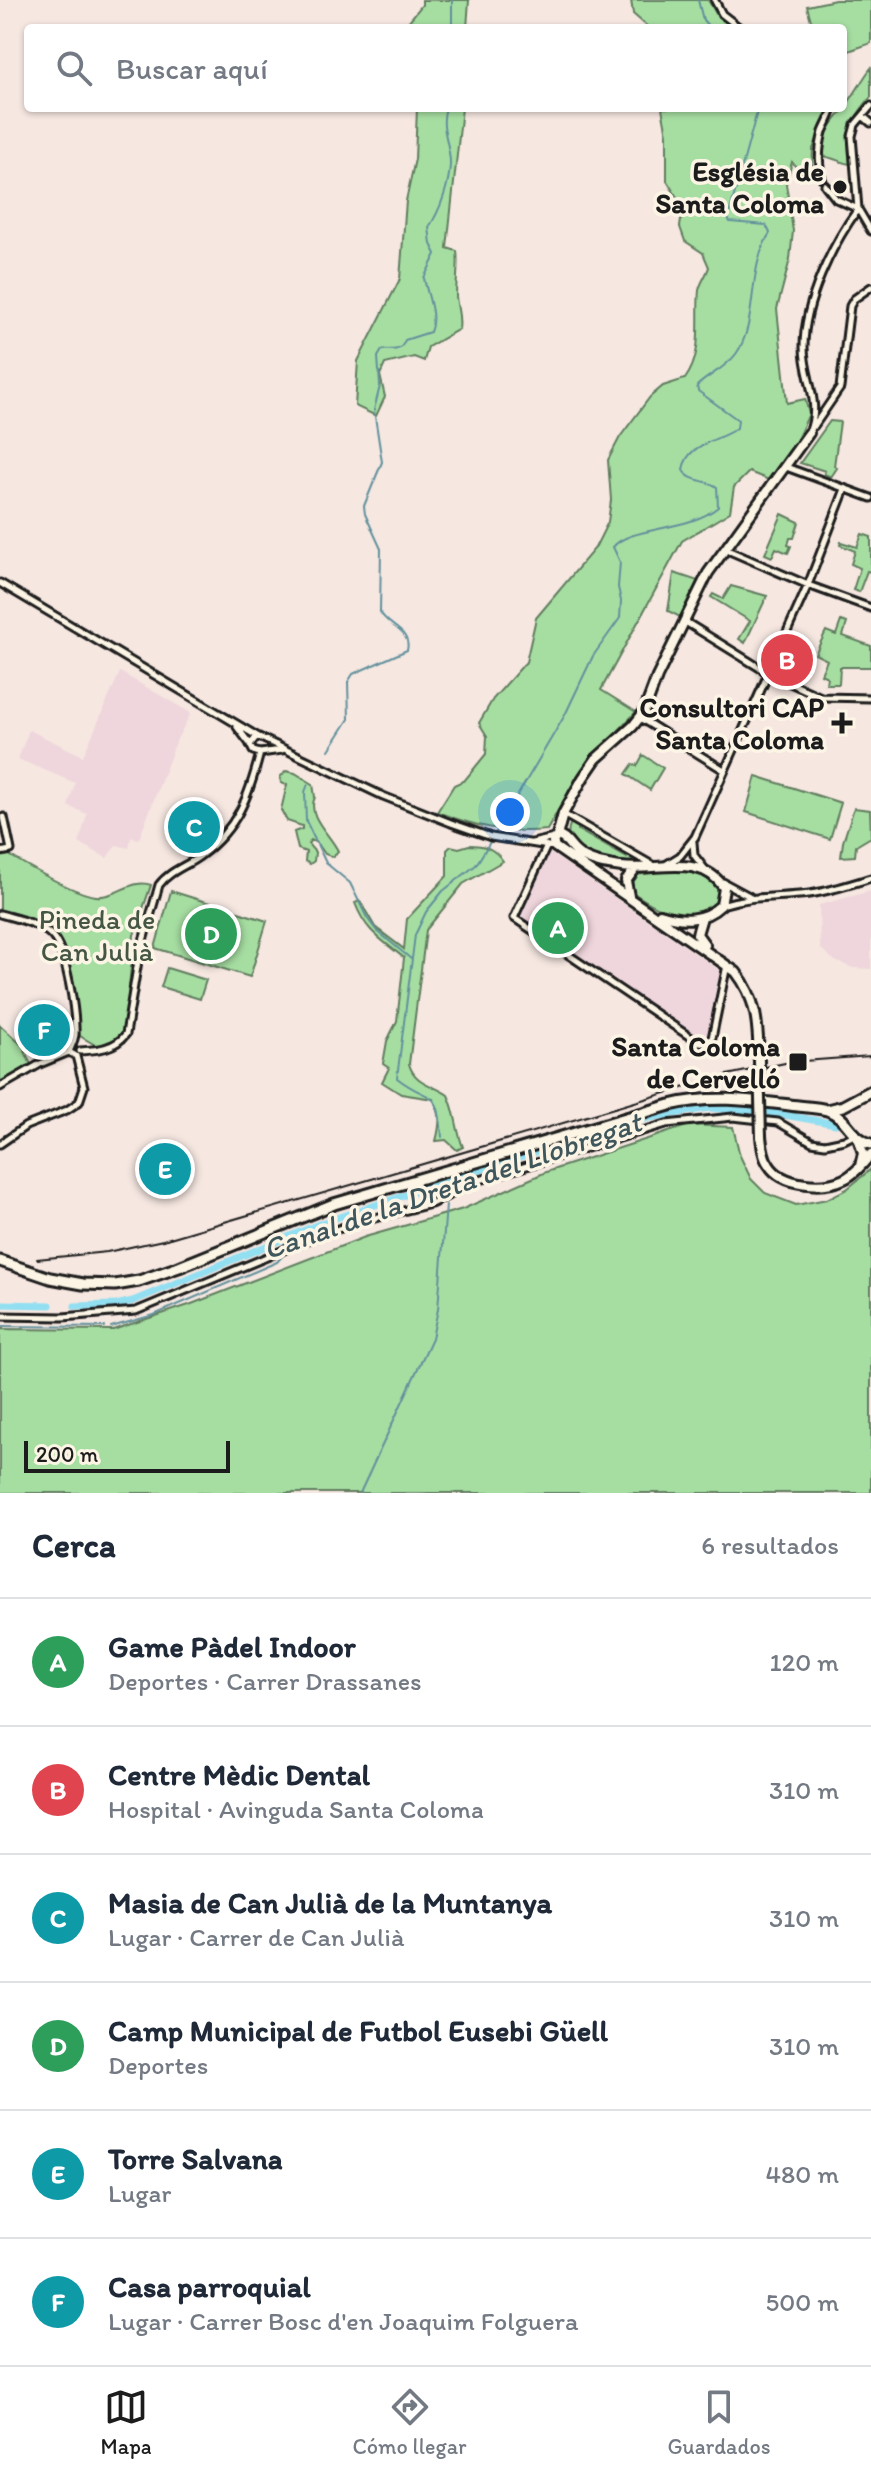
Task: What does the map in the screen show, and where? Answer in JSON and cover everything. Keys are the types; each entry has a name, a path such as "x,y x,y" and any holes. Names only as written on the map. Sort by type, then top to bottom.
{"main road":[{"path":"0,1261 50,1278 83,1284 115,1285 139,1281 334,1204 676,1103 719,1098 827,1110 871,1091"},
{"path":"854,1133 848,1113 855,1100"},
{"path":"827,1110 871,1144"}],"street":[{"path":"715,1 722,14 735,24"},
{"path":"871,106 855,125 852,136 858,209 871,231"},
{"path":"831,112 821,147 820,165 824,182 836,199 858,209"},
{"path":"863,116 871,123"},
{"path":"809,433 815,408 804,348 811,301 846,226 858,209"},
{"path":"727,964 714,1033 707,1043 699,1043 514,918 554,844 563,814 596,759 640,718 708,573 786,467 841,385 852,302 871,287"},
{"path":"815,408 825,410"},
{"path":"786,467 871,498"},
{"path":"845,489 808,585 692,846 694,855 707,871 732,889 750,896 775,897 821,892 871,878"},
{"path":"725,549 871,608"},
{"path":"0,583 257,736 383,796 485,835 564,847 566,842 588,859 635,869 685,865 707,871"},
{"path":"684,621 768,673 821,697 871,698"},
{"path":"640,718 724,770"},
{"path":"234,723 253,751 286,749"},
{"path":"250,745 257,736"},
{"path":"0,1087 40,1064 69,1052 78,1054 110,1046 126,1034 139,955 159,885 206,851 240,814 261,752 266,747 265,740"},
{"path":"563,814 656,868"},
{"path":"0,852 11,850 4,817"},
{"path":"656,868 680,856 695,837"},
{"path":"529,843 554,844 727,964 747,986 758,1026 761,1136 768,1164 778,1175 791,1181 835,1182 847,1178 871,1154"},
{"path":"630,898 626,881 635,869"},
{"path":"719,880 726,892 721,905"},
{"path":"651,912 680,919 702,917 721,905 750,896"},
{"path":"0,914 46,931 56,942 63,959 73,1013 73,1045 69,1052"},
{"path":"702,917 697,934 710,952"},
{"path":"0,1144 26,1126 79,1102 84,1087 78,1046 73,1045"},
{"path":"0,1316 94,1316 136,1311 359,1222 431,1204 480,1180 666,1124 733,1117 778,1122 812,1142 825,1144 854,1133 863,1153 860,1166"}],"shaded area":[{"path":"120,672 191,713 177,739 139,839 131,837 129,848 116,845 107,858 79,843 87,814 68,806 75,783 18,759 29,730 83,756"},
{"path":"549,852 722,972 712,1041 702,1042 519,918"},
{"path":"871,891 871,969 853,968 835,961 820,948 819,905"}],"green space":[{"path":"422,0 469,0 467,24 408,24 422,5"},
{"path":"631,0 708,0 718,17 729,24 644,24 633,14"},
{"path":"835,0 871,0 871,43 847,52 847,24 812,24 807,6"},
{"path":"871,68 871,97 858,113 849,135 850,164 821,156 828,132 842,112 847,112 847,104"},
{"path":"417,112 462,112 447,248 457,251 459,329 428,347 424,361 414,357 385,364 380,375 385,397 376,416 355,406 358,361 400,279 406,201 415,159"},
{"path":"663,112 827,112 813,149 812,173 799,171 792,162 786,184 793,231 790,259 777,309 787,403 805,399 809,414 796,441 769,480 749,472 734,487 730,512 682,541 601,690 636,712 581,770 547,830 504,830 478,825 437,812 454,785 465,780 486,754 487,736 479,723 493,699 526,662 536,618 595,548 608,522 611,500 608,460 620,437 650,397 663,386 685,379 695,358 699,290 709,267 703,253 685,241 680,227 683,207 667,181 667,134"},
{"path":"830,421 840,422 834,466 837,468 831,477 824,474 825,471 800,463"},
{"path":"782,514 799,522 794,538 790,538 788,553 776,548 772,557 765,554"},
{"path":"862,534 871,537 871,572 867,571 859,592 853,590 860,568 851,564 855,551 840,545 841,542 857,547"},
{"path":"674,573 698,581 680,617 668,611"},
{"path":"731,586 767,596 745,643 739,639 750,621 711,597 713,594 723,599"},
{"path":"841,621 847,623 843,636 871,646 871,667 840,667 839,684 826,684 827,677 821,674 827,660 815,654 826,631 836,635"},
{"path":"643,755 663,768 650,790 626,774 633,764 637,766"},
{"path":"286,771 313,784 316,818 338,851 333,857 325,854 311,840 308,844 315,852 314,861 310,864 305,861 306,852 298,849 294,832 302,826 287,821 281,810 287,785 281,783 280,777"},
{"path":"756,776 841,803 830,839 746,812"},
{"path":"854,808 870,810 871,837 856,846 855,856 841,857 843,842"},
{"path":"571,822 580,825 578,830 627,858 630,854 644,864 607,861 581,852 572,844 568,834"},
{"path":"469,845 488,848 503,861 463,884 426,930 409,1064 420,1080 448,1095 463,1147 457,1150 446,1140 436,1141 439,1120 433,1099 401,1094 382,1082 389,1068 383,1064 387,1041 397,1021 404,958 369,928 355,903 360,901 375,927 404,949 407,919 447,876 447,850 451,846 459,848"},
{"name":"Pineda de Can Julià","path":"9,855 52,879 96,896 137,884 151,885 134,935 125,1029 116,1039 97,1046 80,1036 66,953 54,932 35,922 0,911 0,857"},
{"path":"674,870 705,876 720,890 718,903 696,914 685,915 663,910 631,891 629,882 635,875"},
{"path":"171,891 267,921 250,977 155,948"},
{"path":"167,968 206,980 200,999 161,987"},
{"path":"0,1025 23,1046 31,1065 0,1084"},
{"path":"690,1125 733,1127 740,1156 751,1179 765,1193 796,1205 827,1199 847,1189 871,1169 871,1493 0,1493 0,1329 113,1330 189,1305 365,1237 463,1209 546,1172"}],"waterway":[{"path":"452,0 452,24"},
{"path":"698,0 706,24"},
{"path":"329,750 349,719 348,682 353,674 407,650 406,638 380,612 381,549 364,506 382,462 374,410 380,386 378,357 382,350 399,349 405,340 430,332 432,325 424,278 436,254 429,227 443,198 449,173 445,112"},
{"path":"496,832 565,715 593,656 620,618 620,562 613,547 632,535 691,521 718,507 717,487 689,477 683,470 690,454 737,428 738,420 698,391 697,386 732,359 743,341 758,263 770,233 766,225 730,222 728,218 757,112"},
{"path":"308,784 305,792 306,821 326,863 350,883 376,930 411,959"},
{"path":"442,1137 435,1103 397,1078 415,935 426,912 443,891 476,865 490,842"},
{"name":"Canal de la Dreta del Llobregat","path":"75,1306 116,1305 133,1301 324,1222 649,1118 709,1108 773,1113 836,1124"},
{"name":"Canal de la Dreta del Llobregat","path":"447,1177 449,1188"},
{"path":"360,1493 432,1338 438,1309 446,1205"},
{"path":"111,1327 154,1315 277,1262 284,1254 284,1238"},
{"name":"Canal de la Dreta del Llobregat","path":"0,1304 50,1305"},
{"path":"0,1326 105,1327"}],"railway":[{"path":"37,1259 107,1252 163,1240 727,1075 790,1062 871,1056"}],"place":[{"name":"Església de Santa Coloma","path":"840,187"},
{"name":"Centre Mèdic Dental","path":"787,660"},
{"name":"Consultori CAP Santa Coloma","path":"842,723"},
{"name":"Masia de Can Julià de la Muntanya","path":"194,827"},
{"name":"Game Pàdel Indoor","path":"558,928"},
{"name":"Camp Municipal de Futbol Eusebi Güell","path":"211,934"},
{"name":"Casa parroquial","path":"44,1030"},
{"name":"Santa Coloma de Cervelló","path":"798,1062"},
{"name":"Torre Salvana","path":"165,1169"}]}
